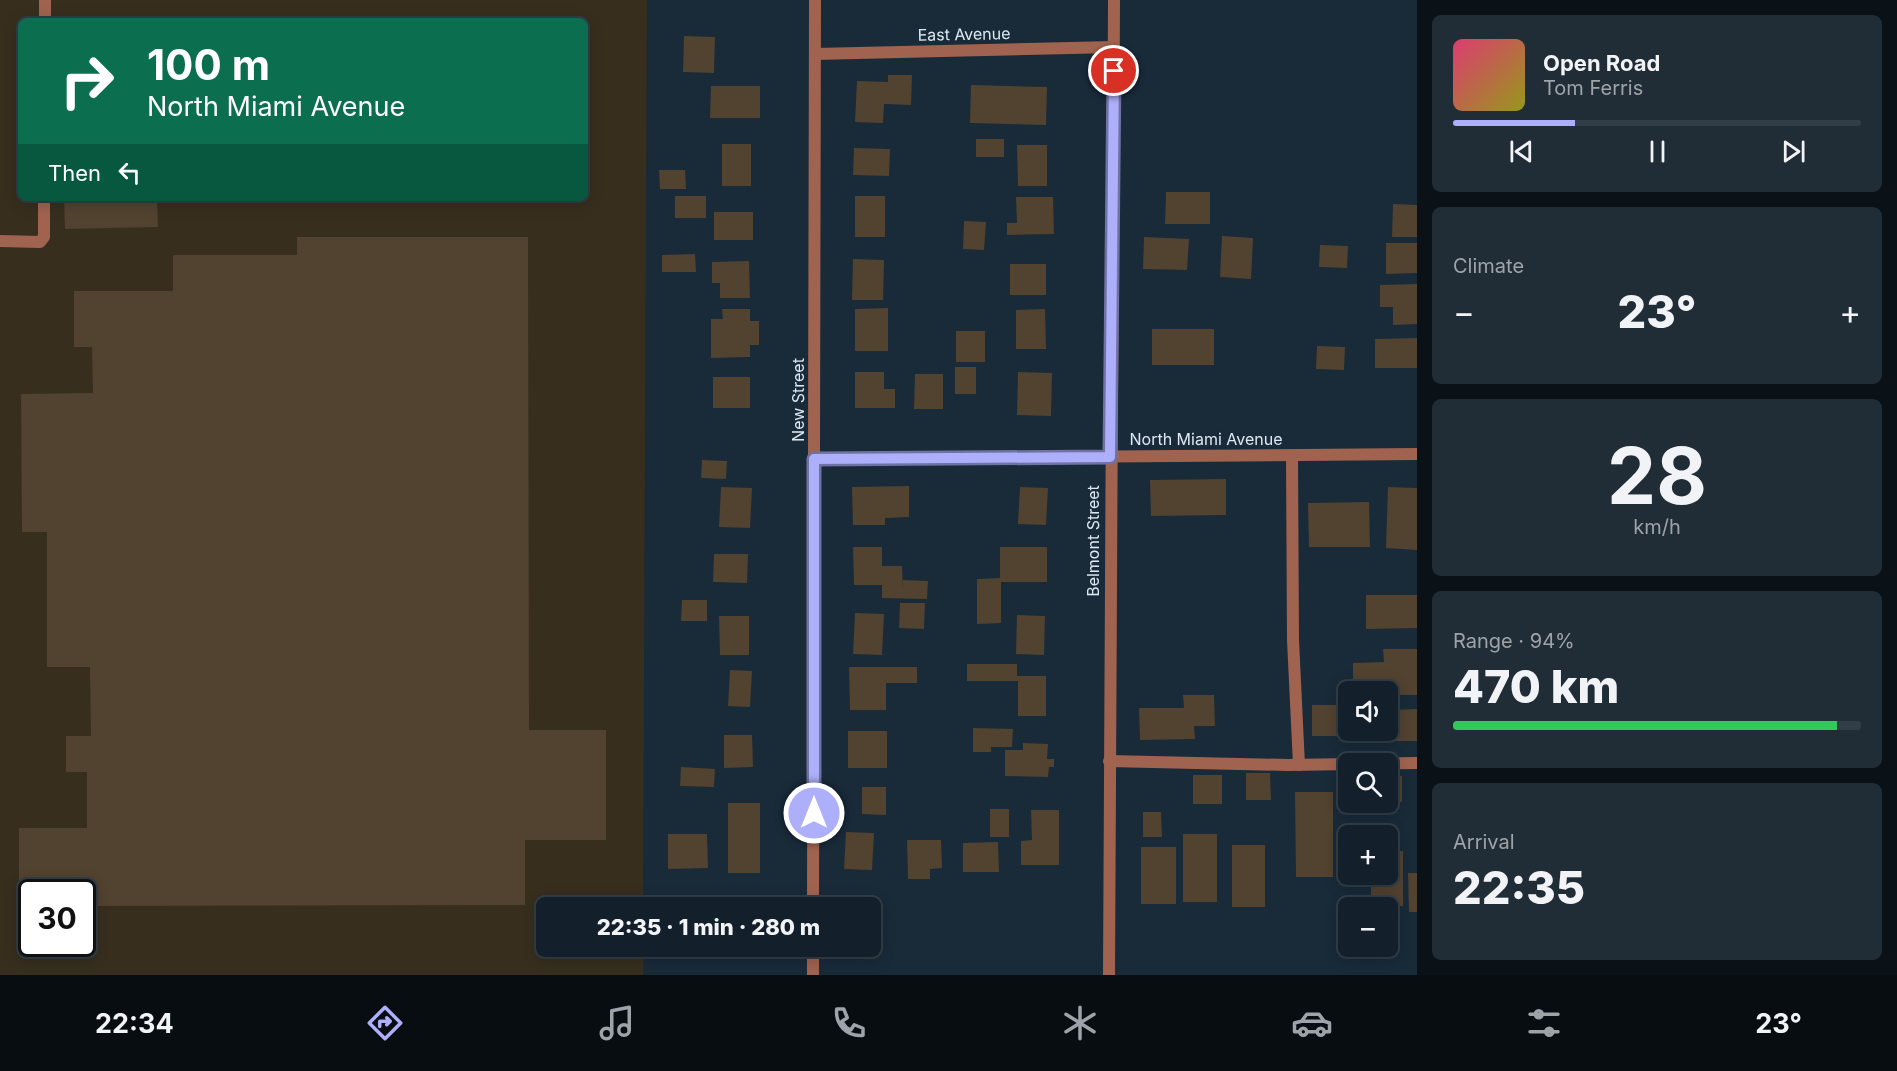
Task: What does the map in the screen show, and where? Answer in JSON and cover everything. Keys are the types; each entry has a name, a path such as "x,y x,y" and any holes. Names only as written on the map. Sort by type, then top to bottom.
{"street":[{"path":"45,0 45,18"},
{"name":"New Street","path":"813,897 815,0"},
{"name":"Belmont Street","path":"1109,975 1114,0"},
{"name":"East Avenue","path":"815,54 1114,47"},
{"path":"0,241 40,242 44,237 44,201"},
{"name":"North Miami Avenue","path":"814,459 1417,454"},
{"path":"1292,455 1293,640 1299,765"},
{"path":"1109,761 1299,765 1417,762"},
{"path":"813,957 813,975"}],"shaded area":[{"path":"0,0 647,0 643,897 536,897 536,957 643,957 643,975 0,975"}],"building":[{"path":"684,36 715,37 714,73 683,72"},
{"path":"888,75 912,75 911,105 884,104 883,123 855,122 857,81 888,82"},
{"path":"971,85 1047,87 1046,125 970,123"},
{"path":"711,86 760,86 760,118 710,118"},
{"path":"976,139 1004,139 1004,157 976,157"},
{"path":"722,144 751,144 751,186 722,186"},
{"path":"1017,145 1047,145 1047,186 1018,186"},
{"path":"854,148 890,149 889,176 853,175"},
{"path":"659,170 685,170 686,189 660,189"},
{"path":"1166,192 1210,192 1210,224 1165,224"},
{"path":"675,196 706,196 706,218 675,218"},
{"path":"855,196 885,196 885,237 855,237"},
{"path":"1016,197 1053,197 1054,234 1007,235 1007,223 1017,223"},
{"path":"64,201 157,201 158,227 65,229"},
{"path":"1393,204 1417,205 1417,237 1392,237"},
{"path":"714,212 753,212 753,240 714,240"},
{"path":"964,221 986,222 984,250 963,249"},
{"path":"1222,236 1253,238 1251,279 1220,277"},
{"path":"297,237 528,237 529,730 606,730 606,840 525,840 525,905 96,906 96,879 19,879 19,828 87,828 87,772 66,772 66,736 91,736 90,667 47,667 47,532 22,532 21,394 93,393 92,347 74,347 74,291 173,291 173,255 297,255"},
{"path":"1144,237 1189,239 1187,270 1143,269"},
{"path":"1386,243 1417,243 1417,273 1386,274"},
{"path":"1320,245 1348,246 1347,268 1319,267"},
{"path":"695,254 696,272 662,272 662,255"},
{"path":"853,259 884,260 883,300 852,300"},
{"path":"749,261 750,298 720,298 720,283 712,283 712,262"},
{"path":"1010,264 1046,264 1046,295 1010,295"},
{"path":"1417,284 1417,324 1393,325 1393,307 1380,307 1380,285"},
{"path":"888,308 888,351 855,351 855,309"},
{"path":"722,309 750,309 750,321 759,321 759,345 750,345 750,357 711,358 711,319 723,319"},
{"path":"1045,309 1046,349 1016,349 1016,310"},
{"path":"1152,329 1214,329 1214,365 1152,365"},
{"path":"956,331 985,331 985,362 956,362"},
{"path":"1417,338 1417,368 1375,368 1375,339"},
{"path":"1317,346 1345,347 1344,370 1316,369"},
{"path":"955,367 976,367 976,394 955,394"},
{"path":"855,372 884,372 884,389 895,389 895,408 855,408"},
{"path":"1018,372 1052,373 1051,416 1017,415"},
{"path":"915,374 943,374 943,409 914,409"},
{"path":"713,377 750,377 750,408 713,408"},
{"path":"702,460 727,461 726,479 701,478"},
{"path":"1226,479 1226,515 1151,516 1150,480"},
{"path":"909,486 909,517 885,518 885,525 853,525 852,487"},
{"path":"721,487 752,488 750,528 719,527"},
{"path":"1020,487 1048,488 1046,525 1018,524"},
{"path":"1388,487 1417,488 1417,550 1386,548"},
{"path":"1369,502 1370,547 1309,547 1308,503"},
{"path":"853,547 882,547 882,566 902,566 903,590 903,580 928,581 927,599 882,598 882,585 854,585"},
{"path":"1000,547 1047,547 1047,582 1001,582 1001,623 977,624 977,579 1000,578"},
{"path":"714,554 748,554 747,583 713,582"},
{"path":"1366,595 1417,595 1417,628 1366,629"},
{"path":"682,600 707,600 707,621 681,621"},
{"path":"900,603 925,603 924,629 899,628"},
{"path":"855,613 884,614 882,655 853,654"},
{"path":"1017,615 1045,616 1044,655 1016,654"},
{"path":"719,616 749,616 749,655 720,655"},
{"path":"1383,649 1417,649 1417,695 1398,695 1398,681 1353,681 1353,663 1384,662"},
{"path":"967,664 1017,664 1017,676 1046,676 1046,716 1018,716 1018,681 967,681"},
{"path":"849,667 917,667 917,683 886,683 886,710 850,710"},
{"path":"730,670 752,671 750,707 728,706"},
{"path":"1183,695 1214,695 1215,726 1194,726 1195,739 1140,740 1139,708 1184,708"},
{"path":"1312,705 1338,705 1338,736 1312,736"},
{"path":"1417,709 1417,741 1398,741 1398,710"},
{"path":"973,728 1013,729 1012,747 991,747 991,752 973,752"},
{"path":"848,731 887,731 887,768 848,768"},
{"path":"724,735 752,735 753,767 724,768"},
{"path":"1023,743 1048,744 1047,759 1054,759 1054,767 1049,767 1048,777 1005,776 1005,750 1023,750"},
{"path":"681,767 715,769 714,787 680,786"},
{"path":"1246,773 1270,773 1271,800 1246,800"},
{"path":"1193,775 1222,775 1222,804 1193,804"},
{"path":"1398,776 1402,776 1402,802 1398,802"},
{"path":"862,787 886,787 886,815 862,814"},
{"path":"1295,792 1333,792 1333,877 1296,877"},
{"path":"728,803 760,803 760,873 728,873"},
{"path":"990,809 1009,809 1009,837 990,837"},
{"path":"1031,810 1059,810 1059,865 1021,865 1021,841 1032,840"},
{"path":"1143,812 1161,812 1162,837 1143,837"},
{"path":"846,832 874,833 872,870 844,869"},
{"path":"668,834 707,834 708,868 668,869"},
{"path":"1183,834 1217,834 1217,902 1183,902"},
{"path":"907,840 941,840 942,868 930,869 930,879 908,879"},
{"path":"998,842 999,872 963,872 963,843"},
{"path":"1232,845 1265,845 1265,907 1232,907"},
{"path":"1141,847 1176,847 1176,904 1141,904"},
{"path":"1398,851 1403,851 1403,906 1398,906 1398,897 1371,897 1371,885 1398,885"},
{"path":"1408,873 1417,873 1417,912 1409,912"}],"route":[{"path":"814,813 814,459 1110,457 1114,71"}]}
